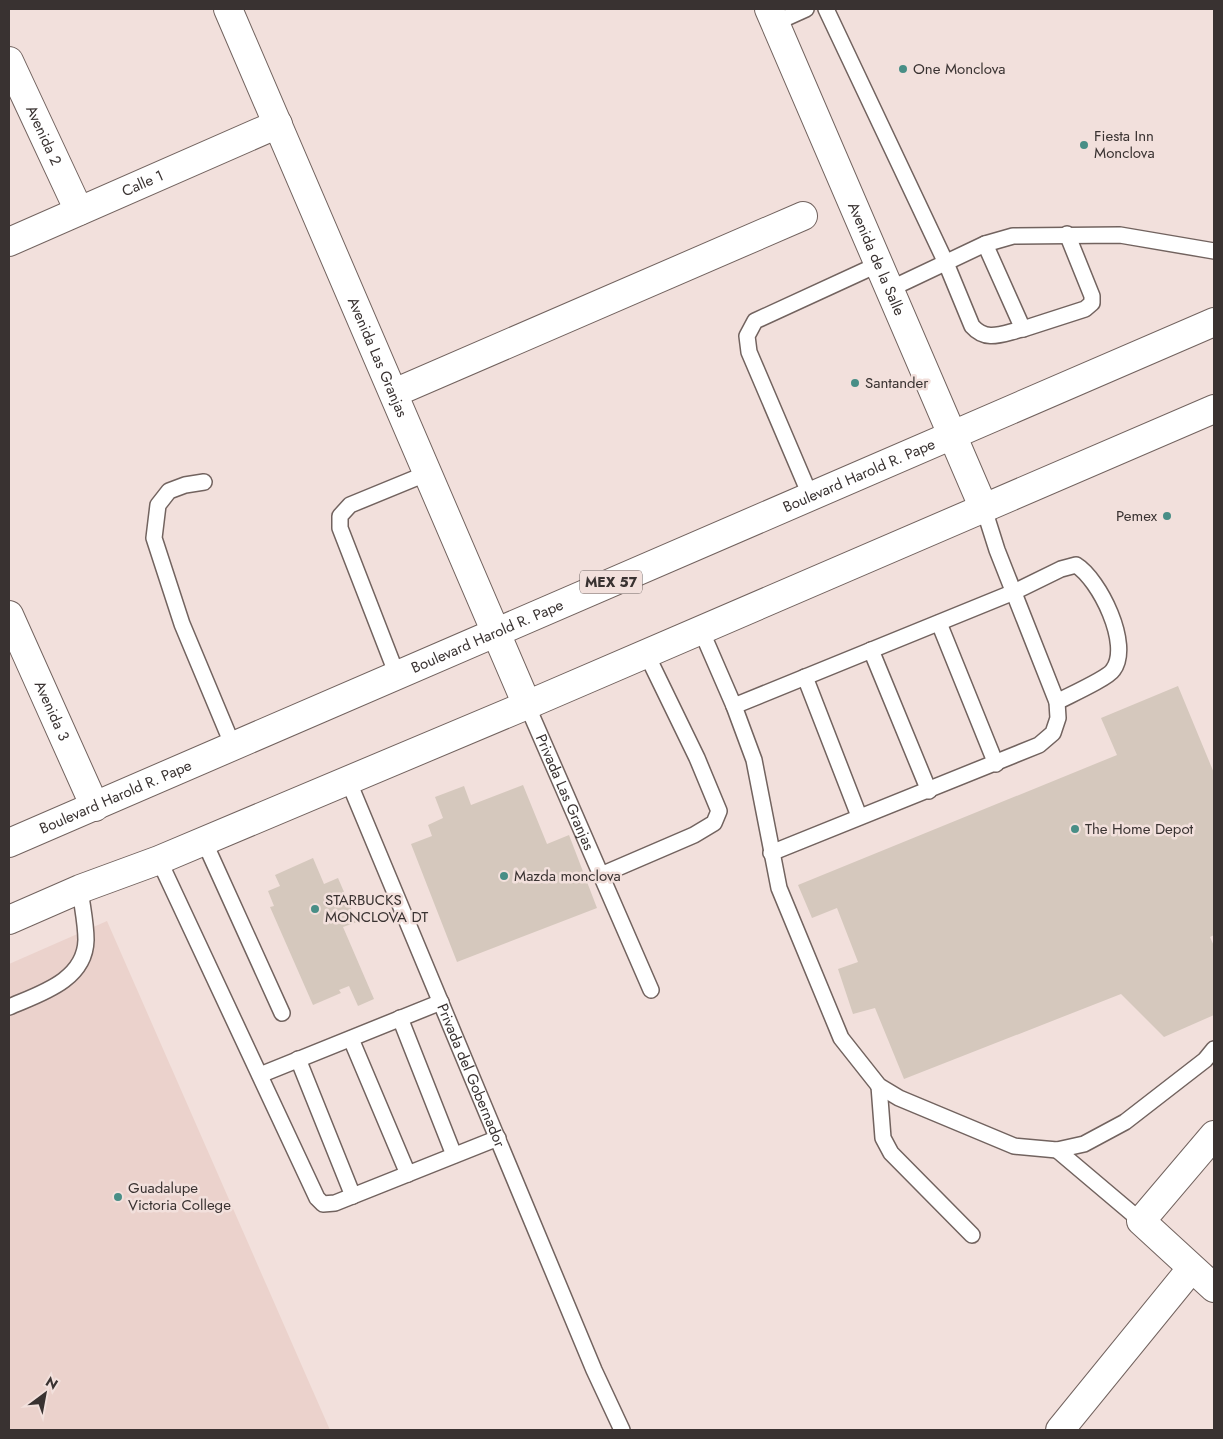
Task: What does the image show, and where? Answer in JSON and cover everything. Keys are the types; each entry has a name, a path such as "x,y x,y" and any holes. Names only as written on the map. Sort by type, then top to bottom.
{"main road":[{"name":"Avenida Las Granjas","path":"228,9 496,631 526,705"},
{"name":"Avenida de la Salle","path":"772,16 984,508"},
{"name":"Avenida 2","path":"9,61 79,211"},
{"name":"Calle 1","path":"9,242 278,124"},
{"path":"394,393 803,216"},
{"name":"Boulevard Harold R. Pape","path":"9,843 810,495 1214,322"},
{"path":"9,920 80,889 159,860 526,705 1214,409"},
{"name":"Avenida 3","path":"9,615 95,807"},
{"path":"1214,1134 1142,1221 1191,1269 1214,1288"},
{"path":"1060,1430 1191,1269"}],"lane":[{"path":"772,16 806,9"},
{"path":"826,9 946,263 972,326 979,334 996,335 1023,329 1085,309 1092,302 1092,296 1067,234"},
{"path":"890,289 985,244 1013,236 1120,235 1214,251"},
{"path":"985,244 1023,329"},
{"path":"810,495 749,352 747,336 755,321 879,264"},
{"path":"397,675 340,528 340,516 350,505 428,473"},
{"path":"204,482 185,485 169,491 158,505 154,538 182,624 233,746"},
{"path":"771,853 859,816 996,764 1039,745 1053,733 1058,718 1057,702 997,550 984,508"},
{"path":"734,706 1014,592 1061,569 1076,565 1087,572 1112,619 1120,648 1118,661 1112,672 1057,702"},
{"path":"938,623 996,764"},
{"path":"701,630 734,706 754,760 779,888 840,1038 879,1086 899,1098 1014,1146 1057,1150 1084,1144 1125,1122 1205,1060 1214,1049"},
{"path":"871,650 928,791"},
{"path":"601,875 694,834 714,823 719,811 698,758 646,653"},
{"path":"805,676 859,816"},
{"name":"Privada Las Granjas","path":"526,705 651,990"},
{"name":"Privada del Gobernador","path":"348,780 594,1370 622,1430"},
{"path":"204,841 282,1013"},
{"path":"159,860 317,1198 323,1204 335,1203 354,1196 498,1138"},
{"path":"9,1007 60,985 75,971 85,951 86,939 80,889"},
{"path":"260,1075 441,1002"},
{"path":"400,1018 454,1155"},
{"path":"350,1038 408,1174"},
{"path":"298,1060 354,1196"},
{"path":"879,1086 883,1138 891,1153 972,1235"},
{"path":"1057,1150 1142,1221"}],"shaded area":[{"name":"Guadalupe Victoria College","path":"107,921 330,1430 9,1430 9,964"}],"building":[{"name":"The Home Depot","path":"1178,686 1214,773 1214,935 1210,937 1214,946 1214,1015 1164,1037 1121,994 904,1079 875,1008 853,1014 838,969 858,962 837,908 812,918 798,885 1117,755 1101,718"},
{"name":"Mazda monclova","path":"523,785 547,844 569,835 597,908 457,962 411,844 432,836 428,825 443,818 435,797 464,786 471,805"},
{"path":"313,858 324,884 338,878 357,922 343,927 374,999 358,1006 349,986 339,990 341,993 313,1005 270,907 274,906 268,891 280,886 275,875"}],"place":[{"name":"One Monclova","path":"903,69"},
{"name":"Fiesta Inn Monclova","path":"1084,145"},
{"name":"Santander","path":"855,383"},
{"name":"Pemex","path":"1167,516"},
{"name":"The Home Depot","path":"1075,829"},
{"name":"Mazda monclova","path":"504,876"},
{"name":"STARBUCKS MONCLOVA DT","path":"315,909"},
{"name":"Guadalupe Victoria College","path":"118,1197"}]}
